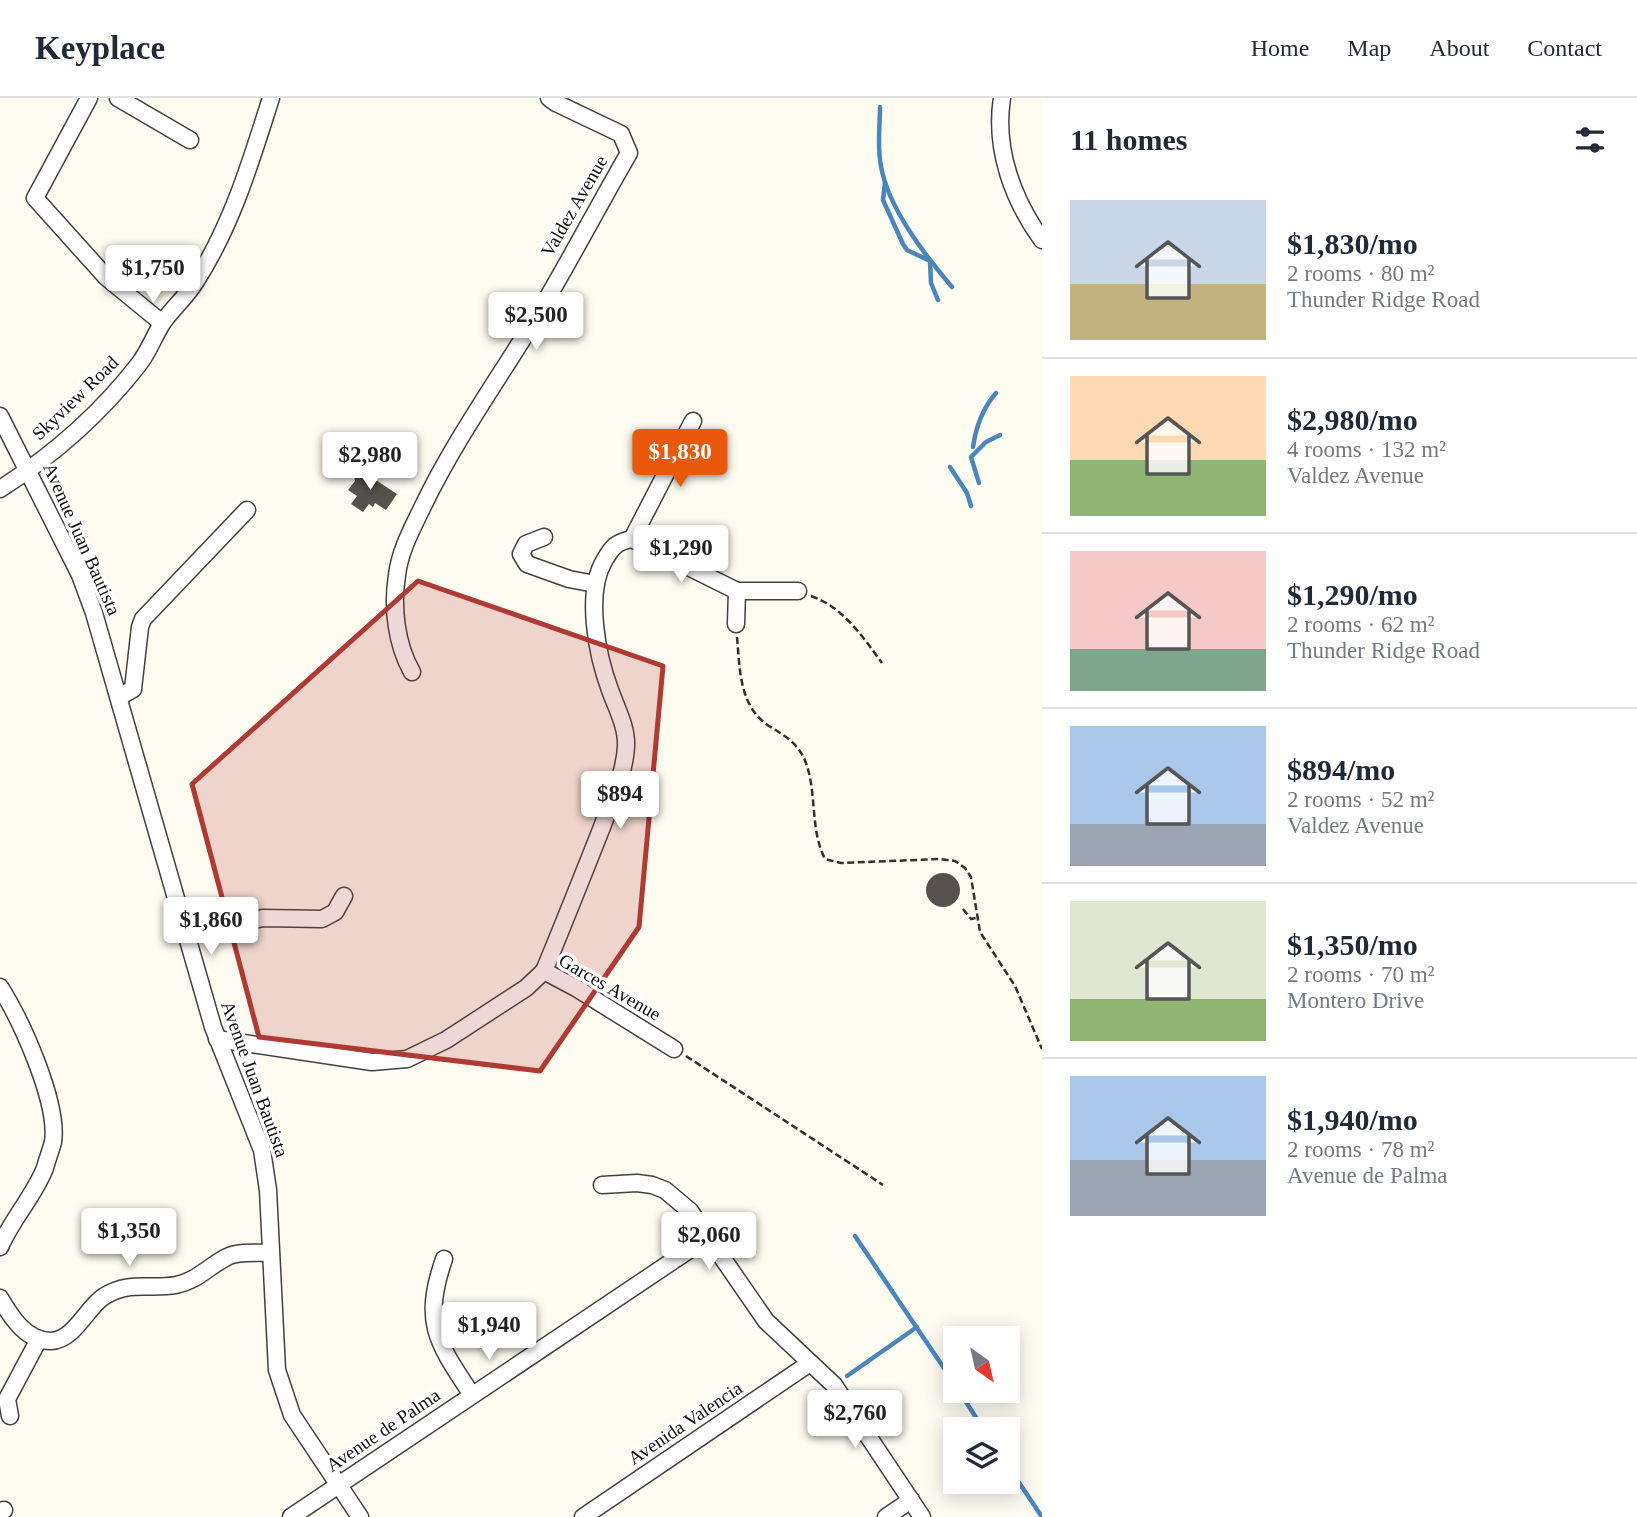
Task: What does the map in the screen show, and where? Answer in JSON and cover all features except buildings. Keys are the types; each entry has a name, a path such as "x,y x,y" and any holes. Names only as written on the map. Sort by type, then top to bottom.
{"street":[{"path":"89,98 35,198 106,277 162,323"},
{"path":"118,98 190,140"},
{"name":"Skyview Road","path":"0,489 63,443 114,393 140,362 162,323 195,282 228,224 271,98"},
{"name":"Valdez Avenue","path":"412,672 404,657 397,631 395,602 397,573 408,536 441,469 533,322 629,153 621,134 549,98"},
{"path":"1002,98 1002,133 1010,180 1019,203 1042,240"},
{"name":"Avenue Juan Bautista","path":"0,416 79,575 103,638 217,1039 262,1150 268,1190 276,1370 292,1415 360,1517"},
{"path":"632,539 693,421"},
{"path":"119,697 133,689 143,619 247,510"},
{"path":"544,537 529,541 524,547 522,556 527,564 569,579 595,584"},
{"path":"544,971 585,872 623,765 626,745 624,728 608,685 594,608 595,584 599,570 613,546 617,542 632,539 737,591 798,591"},
{"path":"736,624 737,591"},
{"path":"186,935 263,918 321,919 335,912 344,896"},
{"name":"Garces Avenue","path":"217,1039 372,1062 407,1059 446,1040 526,988 544,971 674,1049"},
{"path":"0,987 16,1013 36,1061 51,1114 53,1141 44,1170 0,1247"},
{"path":"603,1185 637,1183 665,1190 690,1211 766,1321 834,1385 922,1517"},
{"name":"Avenue de Palma","path":"291,1517 707,1238"},
{"path":"0,1298 25,1332 39,1339 53,1341 69,1334 101,1298 118,1289 140,1285 174,1285 192,1280 230,1255 270,1253"},
{"path":"444,1259 434,1288 432,1308 435,1325 447,1358 472,1395"},
{"path":"10,1416 7,1399 39,1339"},
{"name":"Avenida Valencia","path":"583,1517 810,1363"},
{"path":"886,1517 911,1500"}],"path":[{"path":"798,591 828,601 860,633 882,663"},
{"path":"736,624 744,695 751,711 794,742 804,760 819,845 825,859 841,863 940,859 955,861 965,867 971,877 976,918 983,940 1015,986 1042,1049"},
{"path":"963,909 971,919 976,918"},
{"path":"674,1049 883,1185"}],"highlighted area":[{"path":"418,581 663,666 639,927 540,1071 259,1037 192,784"}],"waterway":[{"path":"880,107 880,159 891,198 920,246 952,287"},
{"path":"885,182 883,200 907,250 930,261 931,283 938,300"},
{"path":"973,447 980,418 996,393"},
{"path":"979,483 971,457 986,442 1000,435"},
{"path":"950,467 967,493 971,506"},
{"path":"855,1236 943,1367"},
{"path":"847,1376 917,1327"},
{"path":"967,1404 976,1417"},
{"path":"1020,1484 1042,1517"}]}
